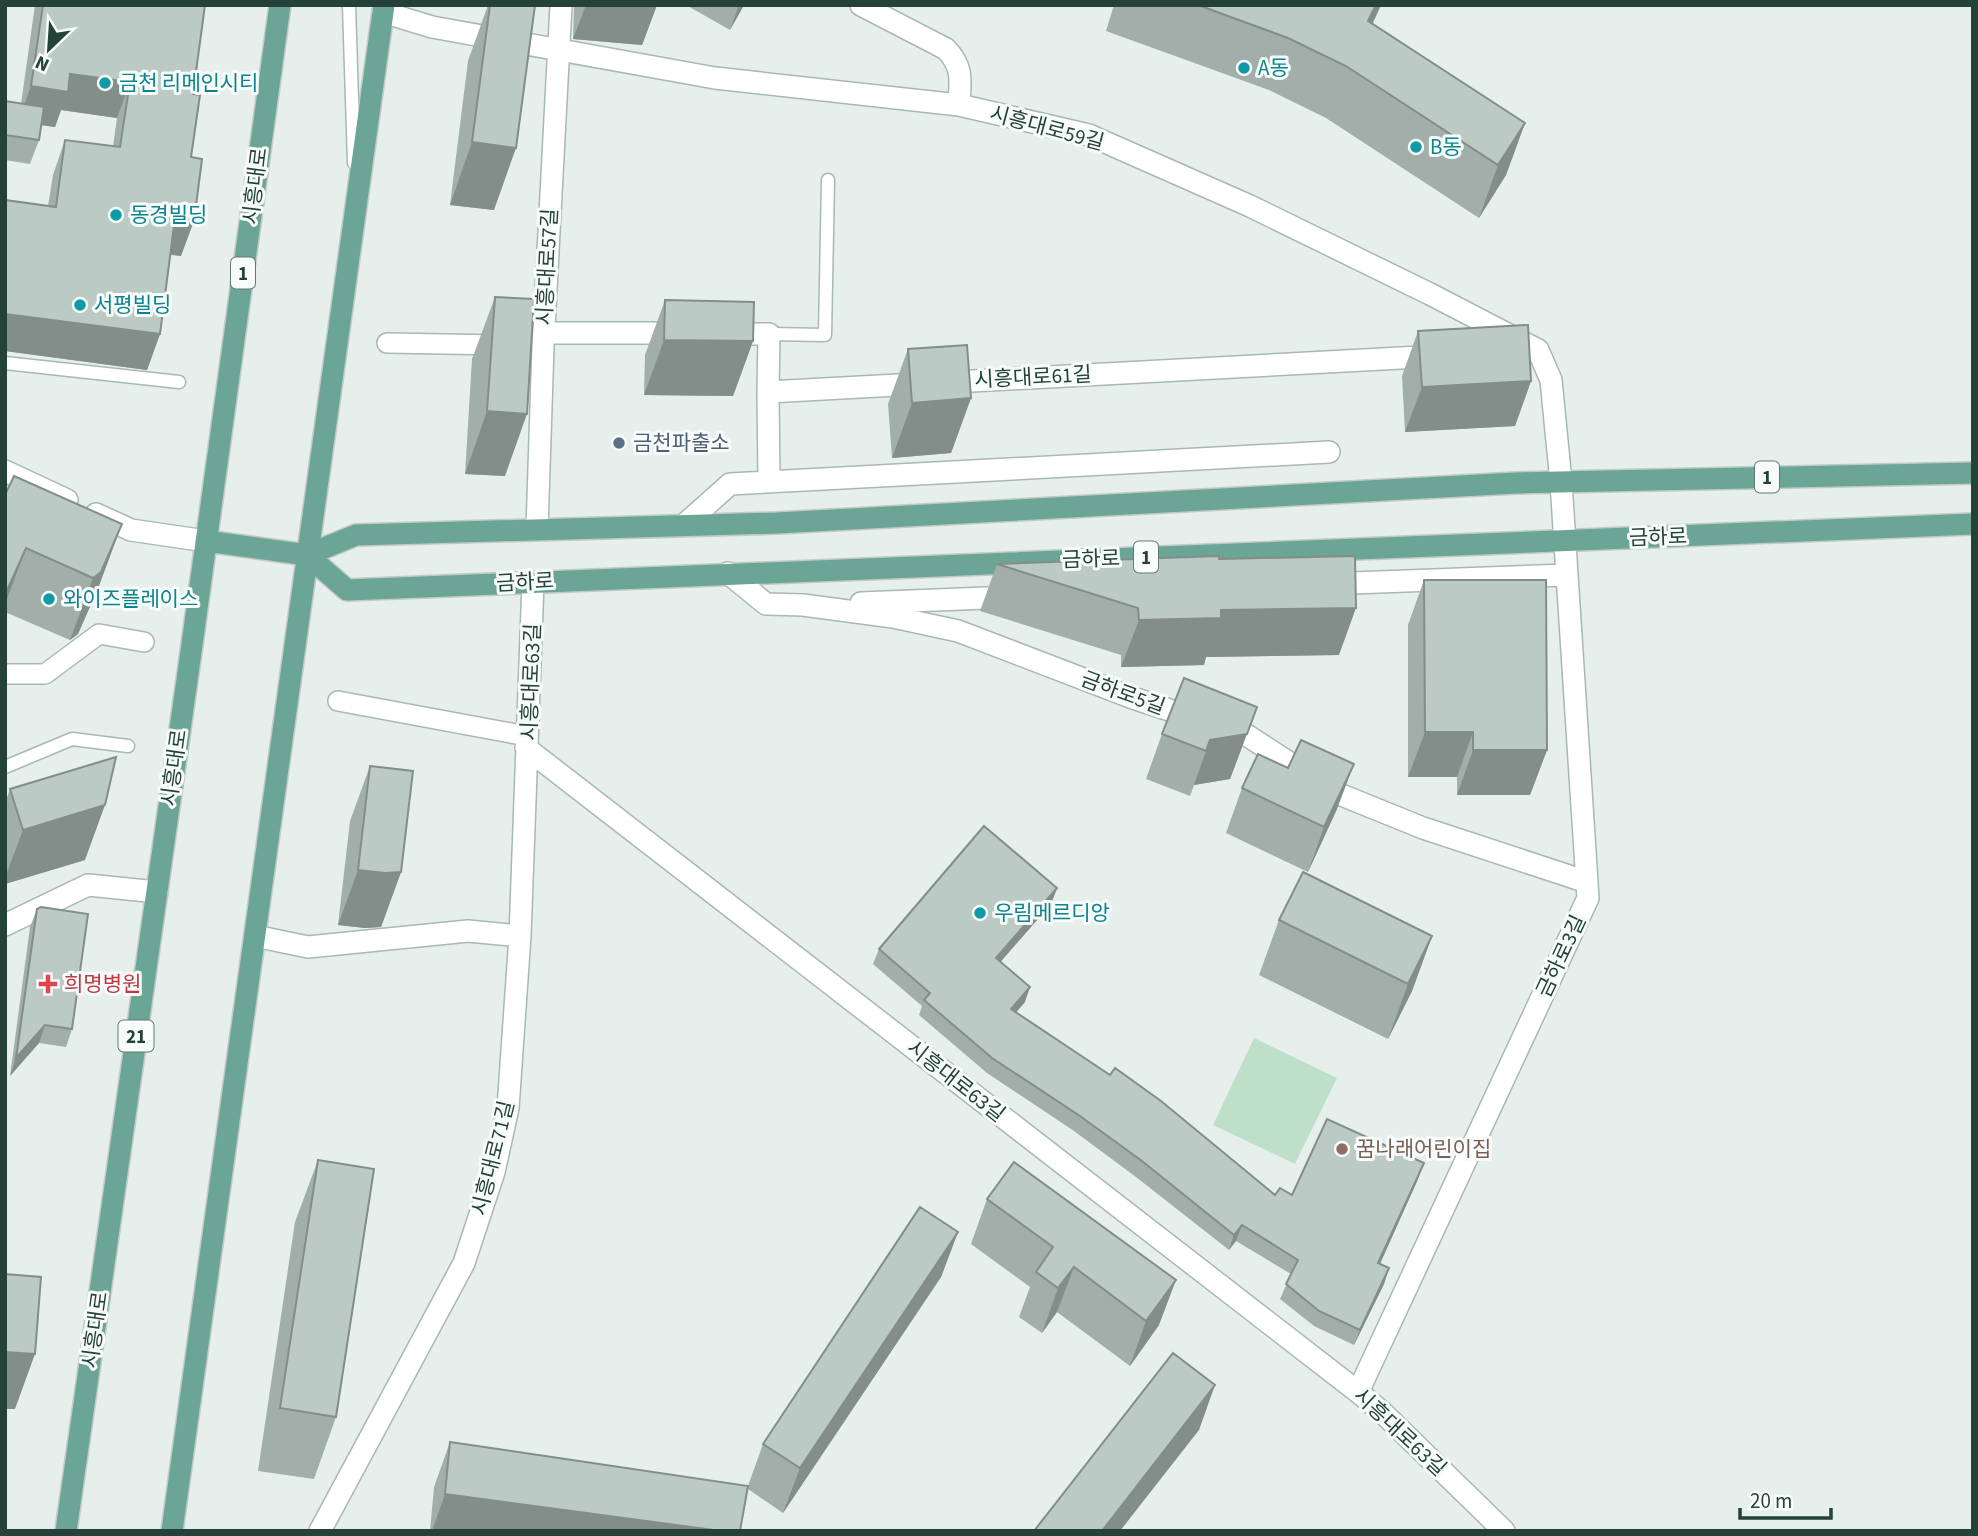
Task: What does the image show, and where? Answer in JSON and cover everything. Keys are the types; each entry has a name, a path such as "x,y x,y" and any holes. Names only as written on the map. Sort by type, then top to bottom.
{"main road":[{"name":"시흥대로","path":"66,1531 280,5"},
{"path":"172,1531 384,9"},
{"name":"1","path":"307,555 356,535 777,523 1561,482 1973,473"},
{"name":"금하로","path":"307,555 347,590 1973,524"},
{"path":"206,541 307,555"}],"street":[{"name":"시흥대로57길","path":"537,529 534,342 561,5"},
{"path":"861,5 946,48 960,69 959,105"},
{"name":"시흥대로59길","path":"384,9 432,27 715,78 959,105 1089,135 1250,206 1430,293 1538,350"},
{"path":"387,343 534,342 769,334 769,482"},
{"path":"1497,352 1538,350 1551,380 1561,482"},
{"name":"시흥대로61길","path":"768,392 1455,355"},
{"path":"684,525 730,484 1329,452"},
{"path":"5,471 131,530 206,541"},
{"name":"금하로3길","path":"1358,1392 1588,898 1561,482"},
{"name":"금하로5길","path":"728,573 766,604 803,605 893,617 958,631 1133,698 1248,736 1334,792 1410,823 1587,882"},
{"path":"1303,585 1566,575"},
{"name":"시흥대로63길","path":"534,582 527,742 1358,1392 1504,1531"},
{"path":"803,605 1025,596"},
{"path":"5,674 45,674 99,635 144,642"},
{"path":"338,701 527,742"},
{"name":"시흥대로71길","path":"320,1531 464,1264 494,1172 508,1108 520,936 527,742"},
{"path":"5,925 88,885 157,892"},
{"path":"255,936 308,947 468,931 520,936"}],"lane":[{"path":"349,5 355,216"},
{"path":"769,334 825,335 828,180"},
{"path":"5,363 179,383"},
{"path":"5,767 72,738 128,746"}],"green space":[{"path":"1254,1038 1337,1078 1295,1164 1213,1125"}],"building":[{"path":"43,5 205,5 193,94 200,95 191,157 202,159 194,221 175,218 160,334 5,314 5,200 56,207 65,140 120,147 130,82 70,74 68,92 31,86"},
{"path":"490,5 535,5 516,148 472,142"},
{"path":"1198,5 1376,5 1368,21 1525,123 1498,165 1346,66 1288,38"},
{"path":"5,101 44,107 39,140 5,135"},
{"path":"495,297 534,299 527,414 487,411"},
{"path":"665,300 754,302 753,341 664,340"},
{"path":"1528,325 1531,381 1422,387 1418,331"},
{"path":"967,345 971,398 912,403 908,349"},
{"path":"14,476 122,524 101,572 93,578 26,548 5,595 5,495"},
{"path":"1219,556 1219,559 1355,556 1356,608 1221,610 1221,618 1139,620 1138,608 997,564"},
{"path":"1424,580 1546,580 1547,750 1473,750 1473,732 1425,732"},
{"path":"1184,678 1257,707 1247,734 1210,740 1206,751 1162,734"},
{"path":"1301,740 1354,764 1324,827 1242,788 1258,754 1288,768"},
{"path":"116,757 105,805 23,830 10,789"},
{"path":"370,766 413,771 401,872 358,870"},
{"path":"984,826 1057,888 996,958 1030,987 1011,1009 1110,1075 1115,1068 1161,1101 1275,1195 1280,1188 1292,1195 1327,1119 1424,1163 1378,1263 1389,1268 1360,1330 1319,1311 1286,1284 1298,1260 1242,1225 1234,1235 1142,1161 992,1058 924,1000 930,993 879,949"},
{"path":"1303,872 1432,936 1408,984 1279,920"},
{"name":"희명병원","path":"41,907 88,914 72,1029 45,1025 16,1058 37,909"},
{"path":"318,1160 374,1169 336,1417 280,1408"},
{"path":"1014,1162 1176,1280 1146,1321 1074,1267 1058,1288 1036,1272 1053,1247 987,1199"},
{"path":"920,1207 958,1232 800,1468 763,1444"},
{"path":"5,1274 41,1277 35,1354 5,1352"},
{"path":"1173,1353 1215,1385 1102,1531 1034,1531"},
{"path":"450,1442 748,1486 740,1531 721,1531 445,1494"}],"place":[{"name":"A동","path":"1244,68"},
{"name":"금천 리메인시티","path":"105,83"},
{"name":"B동","path":"1416,147"},
{"name":"동경빌딩","path":"116,215"},
{"name":"서평빌딩","path":"80,305"},
{"name":"금천파출소","path":"619,443"},
{"name":"와이즈플레이스","path":"49,599"},
{"name":"우림메르디앙","path":"980,913"},
{"name":"희명병원","path":"48,984"},
{"name":"꿈나래어린이집","path":"1342,1149"}]}
